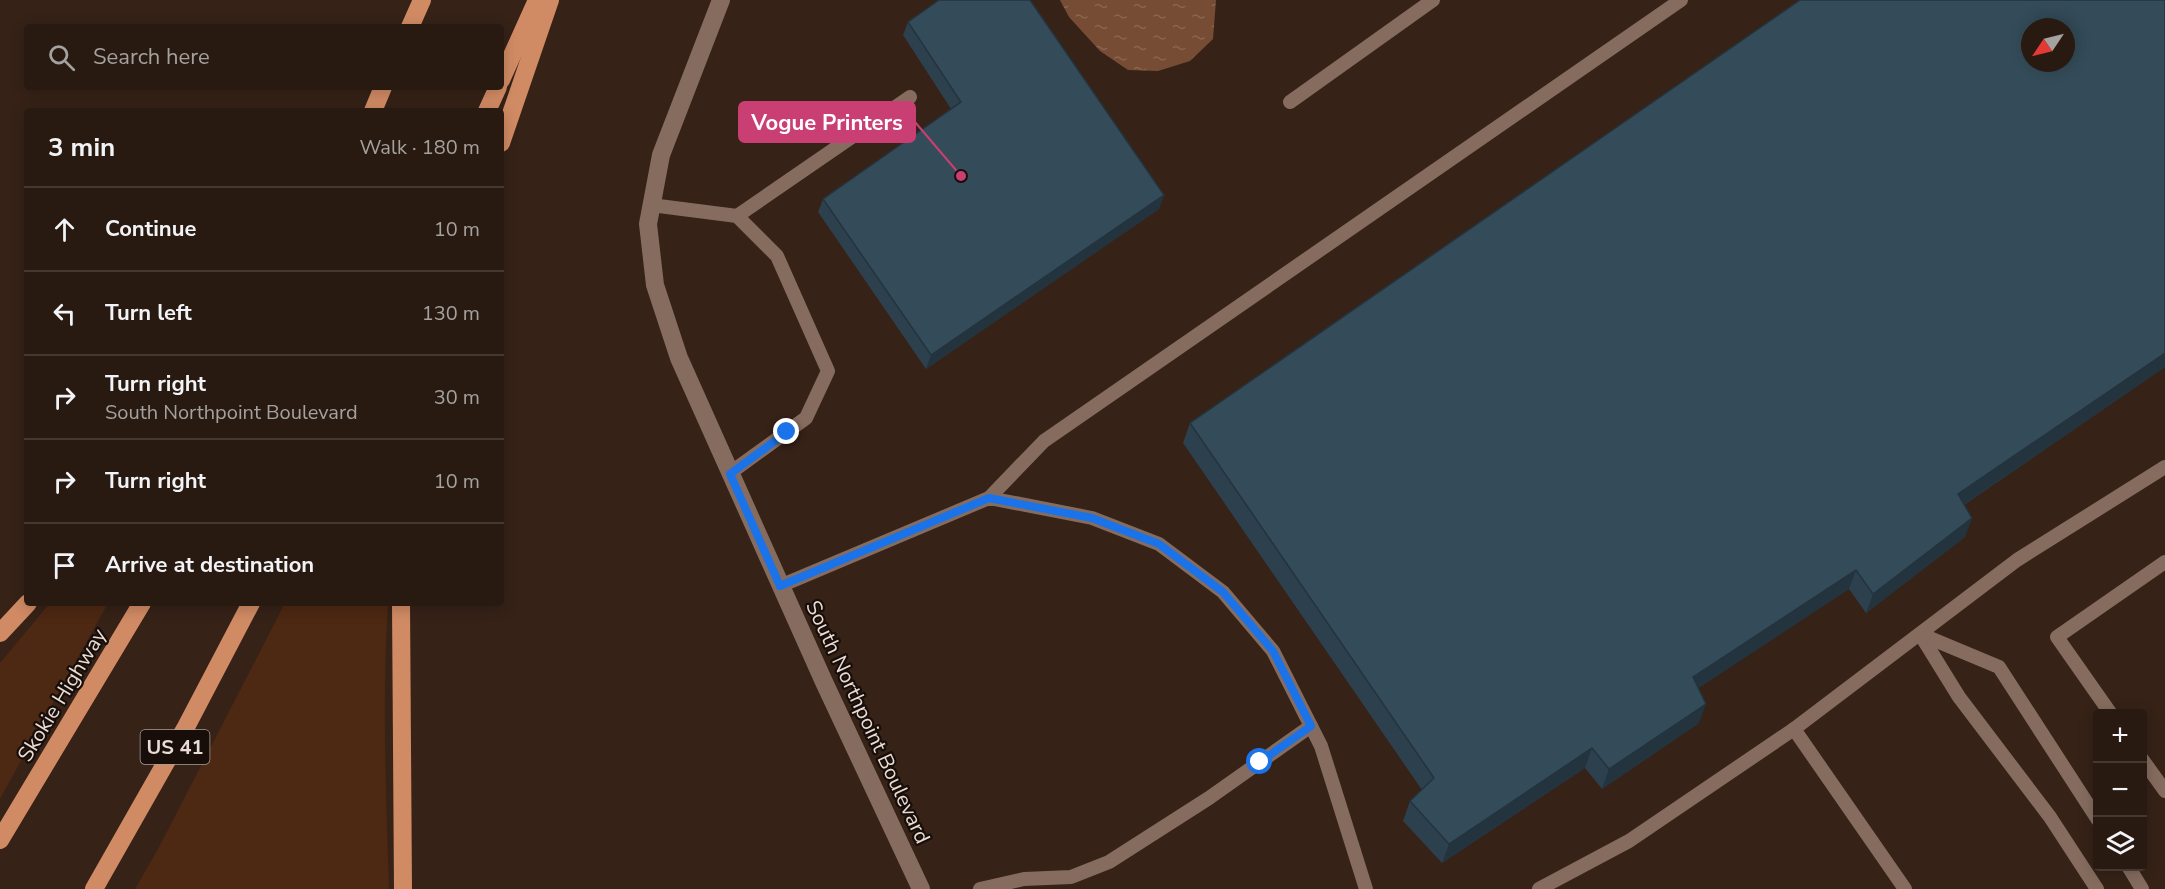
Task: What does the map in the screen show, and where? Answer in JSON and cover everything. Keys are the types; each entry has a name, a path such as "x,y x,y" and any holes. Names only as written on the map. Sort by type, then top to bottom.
{"highway":[{"path":"411,24 422,0"},
{"path":"504,73 537,0"},
{"path":"504,134 550,0"},
{"path":"374,108 382,90"},
{"path":"488,108 497,90"},
{"path":"0,633 25,606"},
{"name":"Skokie Highway","path":"0,840 127,632 140,606"},
{"name":"US 41","path":"94,889 186,727 249,606"},
{"path":"401,606 403,889"}],"street":[{"name":"South Northpoint Boulevard","path":"721,0 661,155 648,224 655,285 679,358 730,474 921,889"}],"lane":[{"path":"1290,102 1433,0"},
{"path":"780,586 989,498 1044,441 1681,0"},
{"path":"737,216 910,97"},
{"path":"651,205 737,216 777,256 828,371 806,418 730,474"},
{"path":"1539,889 1629,841 1794,729 2017,560 2165,467"},
{"path":"989,498 1092,518 1159,544 1223,592 1273,651 1321,746 1366,889"},
{"path":"2107,709 2057,637 2165,562"},
{"path":"1920,634 1999,667 2095,817"},
{"path":"1920,634 1959,697 2050,817 2097,889"},
{"path":"980,889 1024,879 1071,877 1109,862 1209,798 1311,726"},
{"path":"1794,729 1905,889"},
{"path":"2145,763 2165,791"},
{"path":"2131,871 2142,889"}],"shaded area":[{"path":"48,606 106,606 0,799 0,663"},
{"path":"283,606 388,606 385,710 389,889 135,889"}],"water":[{"path":"1060,0 1216,0 1213,39 1190,61 1158,71 1128,70 1100,51 1069,17"}],"building":[{"path":"939,0 1030,0 1164,195 931,355 823,199 961,102 908,22"},
{"path":"1800,0 2165,0 2165,353 1958,494 1972,518 1873,594 1856,570 1693,677 1706,704 1609,769 1592,748 1449,844 1410,801 1434,778 1190,423"}],"place":[{"name":"Vogue Printers","path":"961,176"}],"route":[{"path":"787,432 730,474 780,586 989,498 1092,518 1159,544 1223,592 1273,651 1311,726 1260,762"}]}
